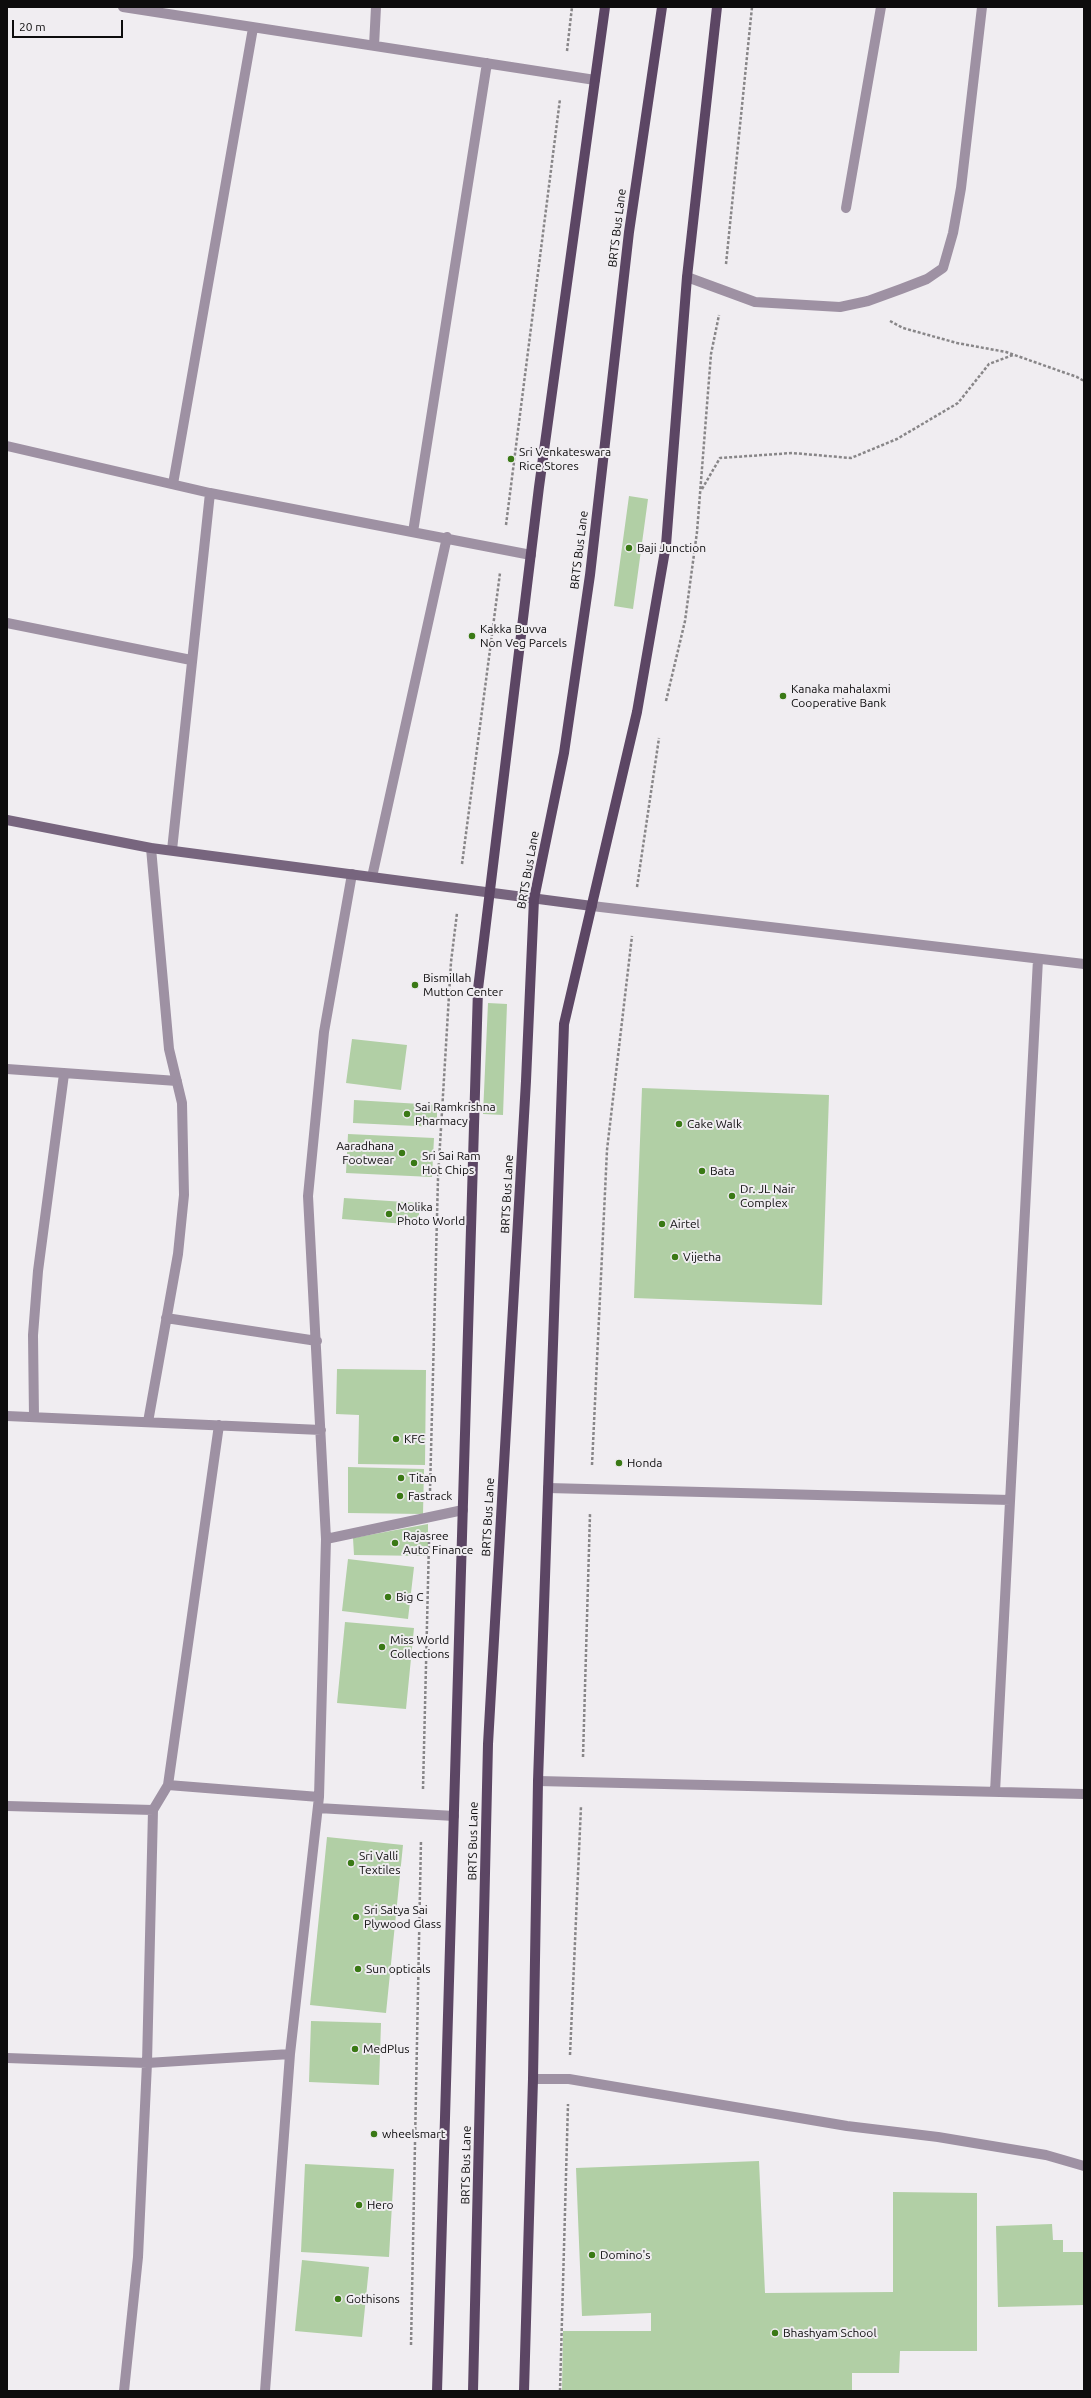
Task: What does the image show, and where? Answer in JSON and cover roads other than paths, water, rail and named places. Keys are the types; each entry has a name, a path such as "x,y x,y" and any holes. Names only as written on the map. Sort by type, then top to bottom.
{"main road":[{"path":"437,2391 478,989 531,555 605,7"},
{"name":"BRTS Bus Lane","path":"473,2391 488,1744 526,1081 534,899 564,753 590,575 629,232 662,7"},
{"path":"524,2391 533,2079 538,1781 564,1024 637,712 666,545 686,277 717,7"}],"street":[{"path":"123,7 595,80"},
{"path":"374,46 376,7"},
{"path":"846,208 881,7"},
{"path":"686,277 755,302 840,307 901,290 926,279 943,268 953,233 961,188 982,7"},
{"path":"173,484 253,28"},
{"path":"413,532 487,63"},
{"path":"7,446 210,493 413,532 447,537 531,555"},
{"path":"172,850 179,792 190,660 210,493"},
{"path":"372,877 447,537"},
{"path":"7,623 190,660"},
{"path":"7,820 151,848 352,874 490,894 1084,964"},
{"path":"148,1422 178,1254 184,1196 182,1103 169,1048 151,848"},
{"path":"265,2391 290,2054 319,1797 326,1538 317,1341 308,1196 324,1032 352,874"},
{"path":"995,1792 1038,959"},
{"path":"7,1070 177,1081"},
{"path":"34,1418 34,1335 38,1271 64,1074"},
{"path":"166,1318 317,1341"},
{"path":"7,1416 321,1430"},
{"path":"124,2391 138,2257 146,2063 153,1810 168,1785 219,1425"},
{"path":"548,1488 1010,1500"},
{"path":"326,1538 463,1510"},
{"path":"538,1781 1084,1794"},
{"path":"168,1785 319,1797"},
{"path":"7,1806 153,1810"},
{"path":"318,1808 454,1816"},
{"path":"7,2058 146,2063 290,2054"},
{"path":"533,2079 569,2079 847,2126 938,2137 1046,2155 1084,2166"}],"place":[{"name":"Sri Venkateswara Rice Stores","path":"511,459"},
{"name":"Baji Junction","path":"629,548"},
{"name":"Kakka Buvva Non Veg Parcels","path":"472,636"},
{"name":"Kanaka mahalaxmi Cooperative Bank","path":"783,696"},
{"name":"Bismillah Mutton Center","path":"415,985"},
{"name":"Sai Ramkrishna Pharmacy","path":"407,1114"},
{"name":"Cake Walk","path":"679,1124"},
{"name":"Aaradhana Footwear","path":"402,1153"},
{"name":"Sri Sai Ram Hot Chips","path":"414,1163"},
{"name":"Bata","path":"702,1171"},
{"name":"Dr. JL Nair Complex","path":"732,1196"},
{"name":"Molika Photo World","path":"389,1214"},
{"name":"Airtel","path":"662,1224"},
{"name":"Vijetha","path":"675,1257"},
{"name":"KFC","path":"396,1439"},
{"name":"Honda","path":"619,1463"},
{"name":"Titan","path":"401,1478"},
{"name":"Fastrack","path":"400,1496"},
{"name":"Rajasree Auto Finance","path":"395,1543"},
{"name":"Big C","path":"388,1597"},
{"name":"Miss World Collections","path":"382,1647"},
{"name":"Sri Valli Textiles","path":"351,1863"},
{"name":"Sri Satya Sai Plywood Glass","path":"356,1917"},
{"name":"Sun opticals","path":"358,1969"},
{"name":"MedPlus","path":"355,2049"},
{"name":"wheelsmart","path":"374,2134"},
{"name":"Hero","path":"359,2205"},
{"name":"Domino's","path":"592,2255"},
{"name":"Gothisons","path":"338,2299"},
{"name":"Bhashyam School","path":"775,2333"}]}
